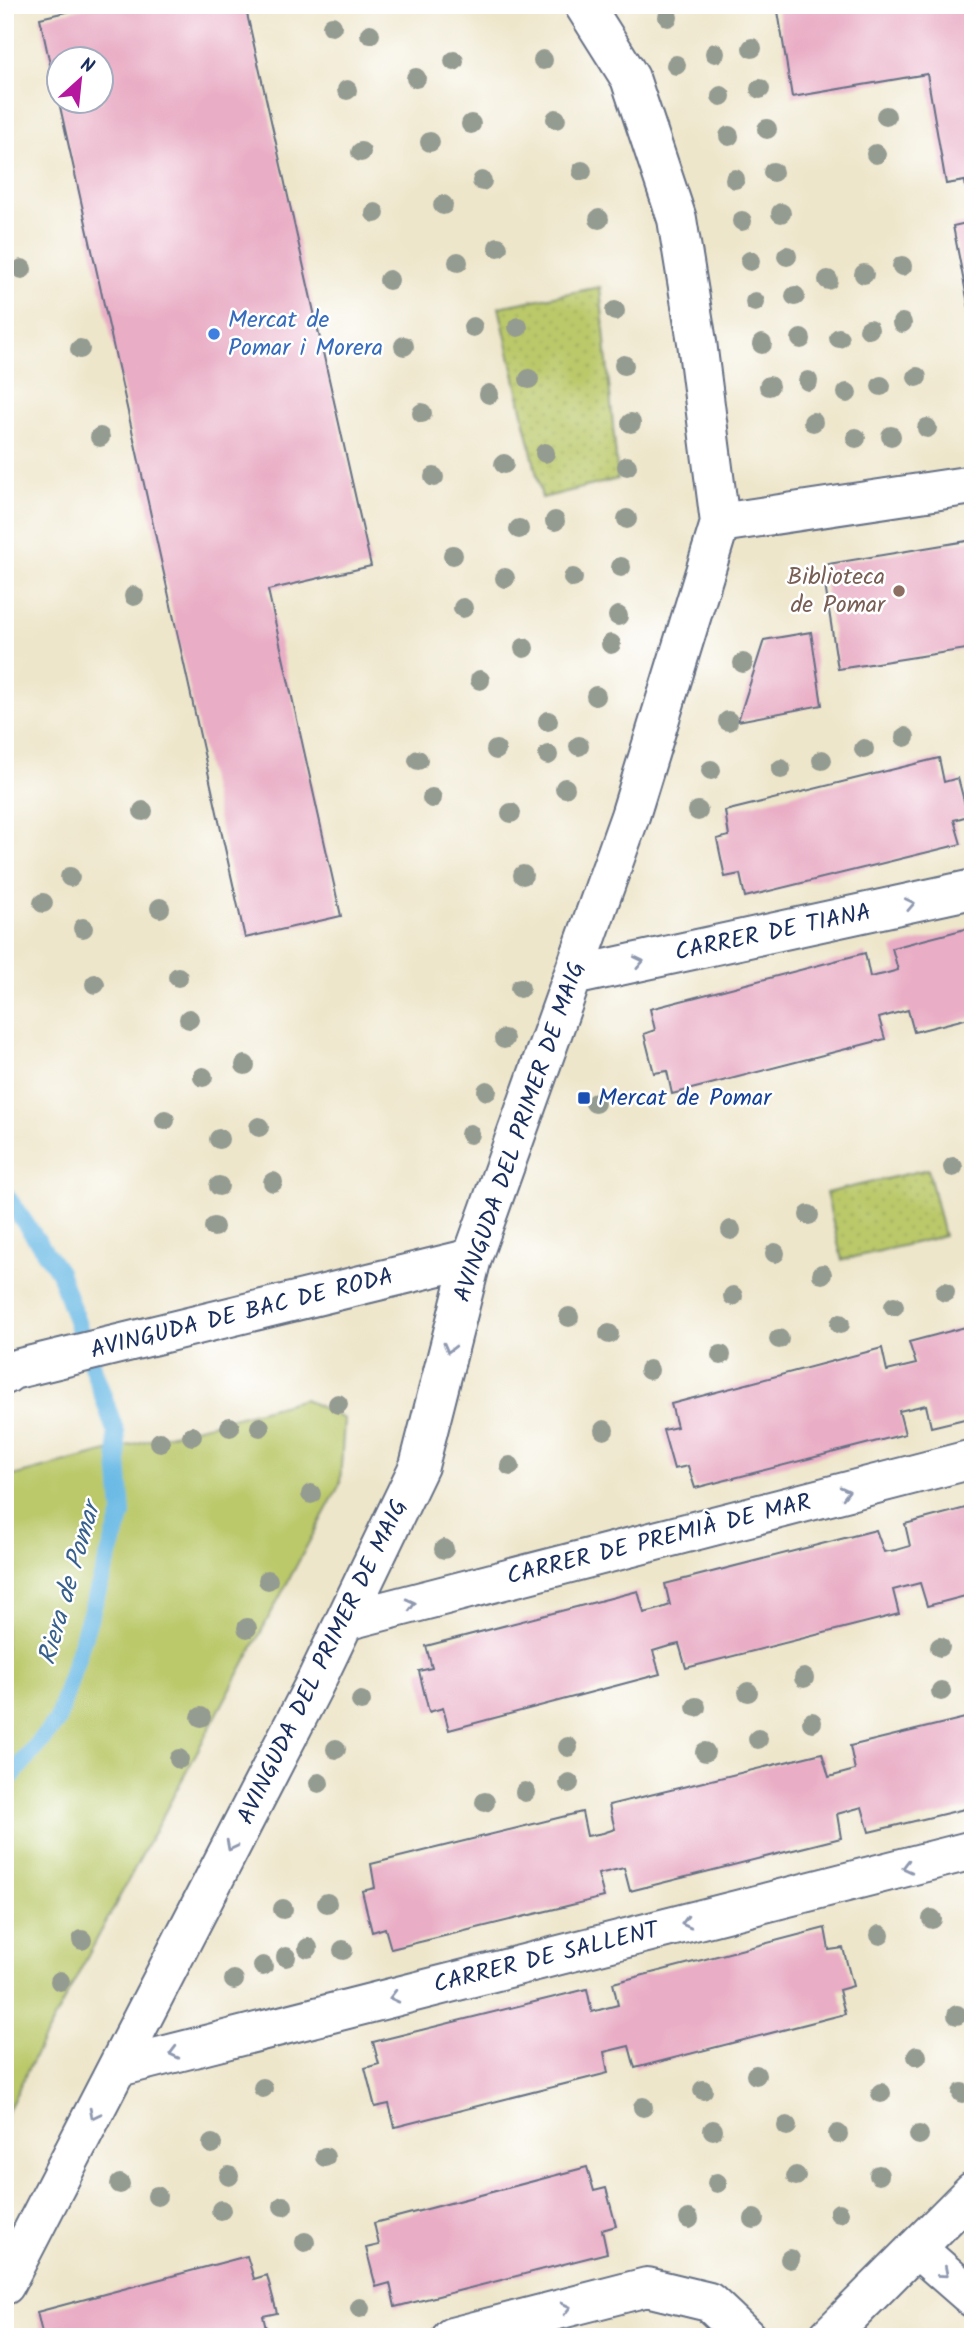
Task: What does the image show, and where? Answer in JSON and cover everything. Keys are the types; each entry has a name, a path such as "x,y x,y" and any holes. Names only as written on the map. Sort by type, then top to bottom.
{"street":[{"name":"AVINGUDA DEL PRIMER DE MAIG","path":"5,2285 119,2067 345,1621 419,1466 472,1258 630,816 720,523 697,342 677,219 630,78 584,5"},
{"path":"720,523 973,485"},
{"name":"CARRER DE TIANA","path":"573,976 973,889"},
{"name":"AVINGUDA DE BAC DE RODA","path":"7,1372 472,1258"},
{"name":"CARRER DE PREMIÀ DE MAR","path":"345,1621 973,1459"},
{"name":"CARRER DE SALLENT","path":"119,2067 973,1850"},
{"path":"828,2337 973,2190"},
{"path":"916,2248 973,2298"},
{"path":"452,2337 647,2287 709,2302 746,2337"}],"green space":[{"path":"600,287 618,479 542,498 499,307"},
{"path":"928,1169 944,1236 842,1260 826,1193"},
{"path":"304,1399 344,1419 340,1484 35,2055 5,2117 5,1478"}],"building":[{"name":"Mercat de Pomar i Morera","path":"96,5 245,5 371,566 268,590 341,916 245,938 62,116 116,116 116,46 46,46 40,18"},
{"path":"777,5 973,5 973,329 953,226 971,222 965,181 946,184 927,74 792,97"},
{"name":"Biblioteca de Pomar","path":"973,540 973,648 838,669 822,565"},
{"path":"811,632 822,705 738,721 764,640"},
{"path":"939,758 944,782 958,778 968,816 954,820 961,844 745,897 740,874 725,877 717,839 729,836 725,811"},
{"path":"973,927 973,1017 914,1032 908,1010 879,1018 885,1039 672,1094 667,1071 654,1073 644,1034 655,1030 650,1009 865,953 870,977 884,974 898,970 892,948"},
{"path":"973,1325 973,1417 931,1427 926,1405 899,1411 905,1434 695,1488 688,1466 674,1469 663,1430 677,1427 671,1404 882,1348 887,1371 916,1364 909,1342"},
{"path":"973,1506 973,1594 927,1606 920,1583 893,1590 899,1614 686,1668 679,1644 666,1647 653,1651 660,1674 449,1730 443,1708 429,1712 419,1671 432,1668 426,1646 638,1591 644,1613 656,1610 670,1605 665,1584 876,1530 884,1552 896,1550 910,1546 905,1524"},
{"path":"973,1716 973,1807 869,1832 862,1807 837,1814 841,1838 630,1891 624,1868 598,1874 604,1897 391,1949 385,1928 372,1932 362,1891 375,1888 371,1864 582,1812 587,1836 603,1833 615,1829 609,1805 822,1753 829,1777 855,1770 850,1746"},
{"path":"825,1928 829,1950 843,1948 853,1986 839,1990 845,2014 635,2068 629,2046 604,2052 608,2073 395,2127 389,2104 375,2107 365,2068 379,2064 373,2042 587,1989 592,2012 618,2005 613,1983"},
{"path":"587,2167 594,2191 606,2188 616,2226 602,2230 607,2253 395,2307 390,2283 376,2287 366,2248 379,2245 374,2223"},
{"path":"247,2256 254,2279 267,2275 277,2313 263,2316 268,2337 31,2337 42,2333 37,2312"}],"waterway":[{"name":"Riera de Pomar","path":"5,1194 59,1272 116,1433 122,1514 57,1721 5,1784"}],"place":[{"name":"Mercat de Pomar i Morera","path":"214,334"},
{"name":"Biblioteca de Pomar","path":"899,591"},
{"name":"Mercat de Pomar","path":"584,1098"}]}
